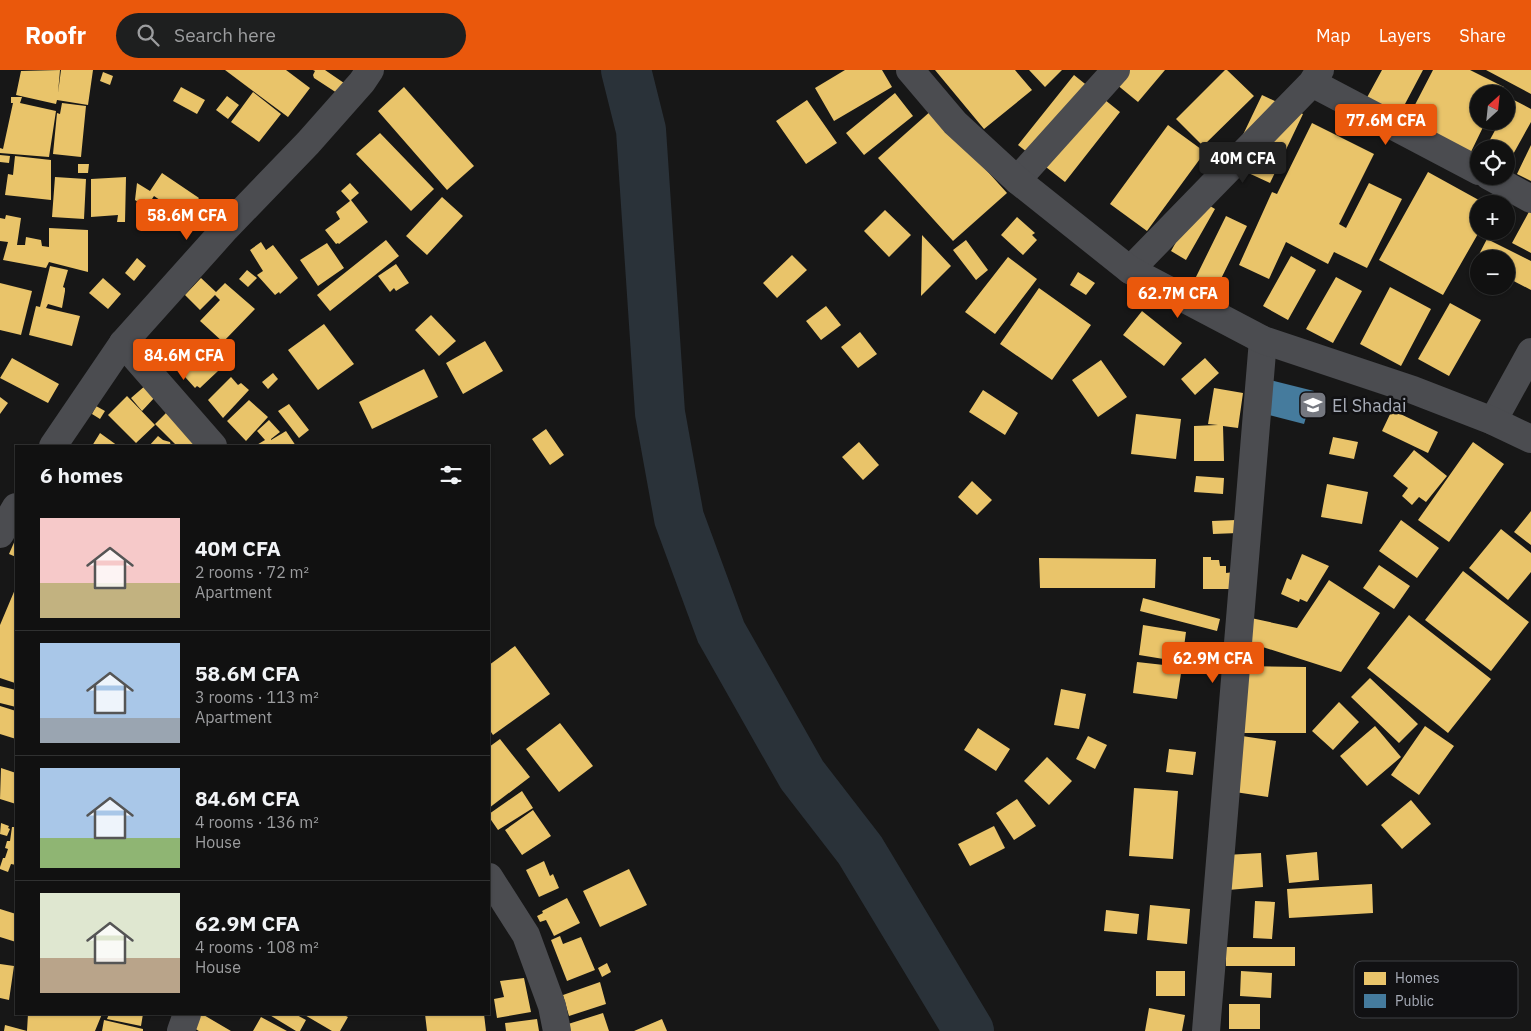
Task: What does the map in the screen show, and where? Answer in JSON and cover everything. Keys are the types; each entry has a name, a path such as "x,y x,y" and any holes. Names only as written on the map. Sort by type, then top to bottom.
{"street":[{"path":"54,445 123,343 226,228 308,143 362,82 370,70"},
{"path":"910,70 956,123 1018,180 1130,270 1263,340 1412,390 1493,421 1531,439"},
{"path":"1018,180 1116,70"},
{"path":"1130,270 1316,77 1470,166"},
{"path":"1506,185 1531,198"},
{"path":"1206,1031 1263,340"},
{"path":"123,343 211,445"},
{"path":"1493,421 1531,352"},
{"path":"0,534 15,509"},
{"path":"490,879 526,935 552,1006 557,1031"},
{"path":"181,1031 186,1015"}],"building: Homes":[{"path":"60,70 58,93 61,70 93,70 88,105 57,100 56,104 16,95 21,71"},
{"path":"225,70 286,70 310,88 288,117"},
{"path":"313,70 325,70 344,83 337,93 314,78 315,71"},
{"path":"845,70 882,70 892,87 834,121 815,88"},
{"path":"935,70 1015,70 1032,90 984,129"},
{"path":"1029,70 1062,70 1045,87"},
{"path":"1099,70 1165,70 1138,102"},
{"path":"1225,70 1254,96 1203,146 1176,119"},
{"path":"1382,70 1423,70 1396,121 1364,103"},
{"path":"1433,70 1470,70 1500,85 1470,85 1470,130 1482,130 1477,140 1470,140 1469,156 1405,124"},
{"path":"1486,70 1531,70 1531,94"},
{"path":"103,72 113,76 110,85 100,81"},
{"path":"1074,75 1120,112 1065,182 1018,145"},
{"path":"181,87 205,100 197,114 173,101"},
{"path":"404,87 474,166 447,190 378,111"},
{"path":"253,92 281,114 259,142 231,122"},
{"path":"895,93 913,116 864,155 846,133"},
{"path":"1262,95 1303,114 1270,183 1229,164"},
{"path":"227,96 239,105 228,119 216,110"},
{"path":"11,97 22,97 20,103 56,111 49,157 0,153 0,148 3,149 13,103 11,103"},
{"path":"807,100 837,143 806,164 776,121"},
{"path":"1515,101 1531,109 1531,122 1515,151 1515,140 1490,140 1495,130 1515,130"},
{"path":"62,103 86,106 81,157 53,154 57,113 60,114"},
{"path":"932,110 1007,193 953,241 878,158"},
{"path":"1312,123 1374,154 1339,224 1346,228 1369,183 1402,199 1367,268 1334,252 1328,264 1286,242 1269,279 1239,265 1272,192 1277,194"},
{"path":"1168,125 1205,152 1147,231 1110,204"},
{"path":"380,133 434,189 411,211 356,154"},
{"path":"1531,145 1531,181 1517,174"},
{"path":"0,155 10,156 9,163 0,162"},
{"path":"15,156 51,160 51,200 5,195 8,174 13,175"},
{"path":"78,164 89,164 88,173 78,173"},
{"path":"1428,172 1470,195 1470,240 1474,240 1443,295 1379,260"},
{"path":"162,173 199,198 185,217 154,196 146,208 135,200 137,183 150,191"},
{"path":"55,177 86,179 84,219 52,217"},
{"path":"126,177 125,222 117,222 118,215 91,217 91,179"},
{"path":"350,183 359,193 351,200 368,222 339,244 336,244 325,230 340,219 336,212 350,201 341,191"},
{"path":"442,197 463,216 427,255 406,236"},
{"path":"1200,200 1215,209 1186,260 1171,251"},
{"path":"1531,208 1531,253 1512,243"},
{"path":"885,210 911,235 889,257 864,231"},
{"path":"6,215 21,218 17,245 25,245 26,237 41,240 42,246 49,247 49,228 88,230 88,272 49,262 46,268 3,260 8,242 0,241 0,218 5,219"},
{"path":"1226,216 1247,226 1215,291 1194,281"},
{"path":"1017,217 1035,233 1032,235 1037,240 1023,255 1001,235"},
{"path":"922,235 951,266 921,296"},
{"path":"386,240 399,256 330,311 317,295"},
{"path":"966,240 988,270 976,280 953,250"},
{"path":"1486,240 1489,240 1509,250 1481,250"},
{"path":"261,242 266,250 273,245 298,278 280,294 279,292 275,295 257,275 263,271 250,250"},
{"path":"327,243 344,268 318,286 300,260"},
{"path":"1515,253 1531,261 1531,290 1515,282"},
{"path":"792,255 807,270 777,298 763,283"},
{"path":"1291,256 1316,270 1288,320 1263,306"},
{"path":"1008,257 1037,279 995,334 965,312"},
{"path":"137,258 146,266 134,281 125,273"},
{"path":"396,264 409,283 396,291 394,288 390,292 378,276"},
{"path":"50,266 68,270 63,287 65,291 62,308 48,304 46,308 80,316 72,346 29,335 36,306 40,307"},
{"path":"247,270 257,278 248,287 239,279"},
{"path":"1078,272 1095,283 1086,295 1070,285"},
{"path":"1336,277 1362,291 1333,343 1306,329"},
{"path":"103,278 121,294 108,309 89,293"},
{"path":"201,278 216,292 225,283 255,309 223,342 200,321 220,300 215,295 200,310 185,295"},
{"path":"0,283 32,291 21,335 0,330"},
{"path":"1390,287 1431,309 1401,366 1360,344"},
{"path":"1039,288 1091,325 1052,380 1000,344"},
{"path":"1450,303 1481,320 1449,376 1418,359"},
{"path":"826,306 841,325 821,340 806,321"},
{"path":"1142,311 1182,343 1164,366 1123,335"},
{"path":"431,315 456,341 439,356 415,330"},
{"path":"324,324 354,364 318,390 288,350"},
{"path":"860,332 877,354 858,368 841,347"},
{"path":"485,341 503,371 463,394 446,363"},
{"path":"195,351 201,358 208,351 213,356 208,360 218,371 200,388 197,386 195,388 177,368"},
{"path":"12,358 59,384 48,403 0,378"},
{"path":"1205,358 1219,373 1195,395 1181,379"},
{"path":"1101,360 1127,397 1098,417 1072,380"},
{"path":"424,369 438,397 372,429 359,402"},
{"path":"273,373 278,379 268,389 262,382"},
{"path":"231,377 238,385 241,383 249,390 223,418 208,400"},
{"path":"146,385 156,396 142,411 131,398"},
{"path":"1214,388 1243,393 1238,428 1223,426 1224,461 1194,461 1194,426 1218,425 1208,424"},
{"path":"983,390 1018,413 1005,435 969,412"},
{"path":"127,396 155,425 136,443 108,415"},
{"path":"0,397 8,403 0,414"},
{"path":"249,400 268,417 246,441 227,421"},
{"path":"289,404 309,430 299,438 278,411"},
{"path":"96,406 105,411 100,419 92,414"},
{"path":"1392,410 1438,432 1428,453 1382,431"},
{"path":"166,413 200,445 176,445 155,424"},
{"path":"1136,414 1181,419 1176,459 1131,454"},
{"path":"269,420 280,432 271,440 286,431 295,445 257,445 265,440 257,431"},
{"path":"546,429 564,455 550,465 532,439"},
{"path":"100,433 117,445 93,445"},
{"path":"158,436 170,442 171,445 150,445"},
{"path":"1333,437 1358,442 1354,459 1329,454"},
{"path":"859,442 879,465 863,480 842,457"},
{"path":"1473,442 1504,464 1449,542 1418,520"},
{"path":"1414,450 1447,476 1426,502 1419,497 1412,505 1402,496 1408,488 1393,476"},
{"path":"1196,476 1224,478 1223,494 1194,492"},
{"path":"972,481 992,500 977,515 958,497"},
{"path":"1327,484 1368,492 1362,524 1321,517"},
{"path":"1531,511 1531,545 1514,532"},
{"path":"1236,520 1238,533 1213,534 1212,521"},
{"path":"1401,520 1439,548 1417,578 1379,551"},
{"path":"1501,529 1531,553 1531,572 1508,600 1469,568"},
{"path":"15,540 15,557 9,554"},
{"path":"1302,554 1329,566 1307,602 1300,599 1299,602 1281,594 1287,578 1291,580"},
{"path":"1203,557 1219,560 1220,566 1226,566 1226,573 1234,572 1234,589 1203,589"},
{"path":"1039,558 1156,559 1155,588 1040,588"},
{"path":"1379,565 1410,586 1394,609 1363,588"},
{"path":"1463,571 1529,622 1491,671 1425,620"},
{"path":"1329,580 1380,613 1341,672 1250,643 1251,618 1297,628"},
{"path":"15,589 15,683 0,678 0,625"},
{"path":"1143,598 1220,619 1217,631 1140,611"},
{"path":"1409,615 1491,679 1448,733 1367,668"},
{"path":"1143,625 1186,632 1182,662 1139,655"},
{"path":"515,646 550,694 493,735 490,730 490,664"},
{"path":"1137,662 1182,667 1177,699 1133,693"},
{"path":"1244,666 1306,667 1306,733 1244,733"},
{"path":"1370,678 1418,724 1399,743 1351,697"},
{"path":"0,686 15,690 15,707 0,703"},
{"path":"1061,689 1086,694 1079,729 1054,725"},
{"path":"1339,702 1359,722 1333,750 1312,731"},
{"path":"0,706 15,711 15,739 0,734"},
{"path":"560,723 593,766 559,792 526,749"},
{"path":"1375,726 1401,757 1367,786 1340,756"},
{"path":"1425,726 1454,746 1419,795 1391,775"},
{"path":"978,728 1010,749 996,771 964,750"},
{"path":"1088,736 1107,745 1095,769 1076,759"},
{"path":"1242,736 1276,741 1268,797 1235,792"},
{"path":"500,739 530,777 490,807 490,746"},
{"path":"1169,749 1196,752 1193,775 1166,772"},
{"path":"1047,757 1072,781 1049,805 1024,781"},
{"path":"1,768 15,773 15,804 0,799"},
{"path":"1134,788 1178,791 1173,859 1129,856"},
{"path":"522,791 533,808 498,830 490,818 490,813"},
{"path":"1017,799 1036,826 1014,840 996,813"},
{"path":"1411,800 1431,824 1402,849 1381,825"},
{"path":"533,810 551,836 522,855 505,830"},
{"path":"1,823 9,826 8,828 10,829 7,836 0,834"},
{"path":"994,826 1005,848 970,866 958,844"},
{"path":"12,827 15,827 15,865 11,864 8,872 0,869 0,867 8,849 5,848 7,841 10,841"},
{"path":"1317,852 1319,880 1289,883 1286,855"},
{"path":"1261,853 1263,887 1228,890 1226,855"},
{"path":"544,861 550,876 553,874 559,888 539,897 526,870"},
{"path":"629,869 647,905 600,927 583,891"},
{"path":"1372,884 1373,913 1289,918 1287,889"},
{"path":"567,898 580,923 554,936 546,920 540,922 537,916 543,913 542,911"},
{"path":"1255,901 1275,902 1272,939 1253,938"},
{"path":"1150,905 1190,909 1187,944 1147,940"},
{"path":"0,909 15,914 15,942 0,937"},
{"path":"1106,910 1139,914 1137,934 1104,931"},
{"path":"560,936 563,944 581,937 595,970 567,981 551,940"},
{"path":"1226,947 1295,947 1295,966 1226,966"},
{"path":"607,963 611,972 602,977 598,968"},
{"path":"0,964 14,966 9,1000 0,998"},
{"path":"1156,971 1185,971 1185,996 1156,996"},
{"path":"1241,971 1272,973 1271,998 1240,996"},
{"path":"524,978 531,1012 497,1018 494,999 504,997 500,981"},
{"path":"600,982 606,1004 569,1016 563,995"},
{"path":"1229,1004 1260,1004 1260,1029 1229,1029"},
{"path":"1149,1008 1185,1015 1182,1031 1145,1031"},
{"path":"603,1013 609,1031 566,1031 565,1025"},
{"path":"28,1015 102,1015 95,1031 27,1031"},
{"path":"109,1015 143,1015 141,1026 107,1019"},
{"path":"180,1015 204,1015 231,1031 199,1031 178,1019"},
{"path":"270,1015 297,1015 306,1020 300,1031 296,1031"},
{"path":"305,1015 344,1015 348,1017 340,1031 332,1031"},
{"path":"425,1015 484,1015 486,1031 427,1031"},
{"path":"261,1017 287,1031 253,1031"},
{"path":"537,1019 539,1031 506,1031 505,1023"},
{"path":"662,1019 667,1031 634,1031"},
{"path":"104,1020 143,1029 143,1031 102,1031"},
{"path":"5,1025 27,1031 4,1031"}],"building: Public":[{"path":"1270,380 1314,391 1304,424 1261,413"}],"waterway":[{"path":"626,70 641,130 660,413 679,518 721,632 802,775 860,850 969,1031"}],"place":[{"name":"El Shadai","path":"1313,405"}]}
